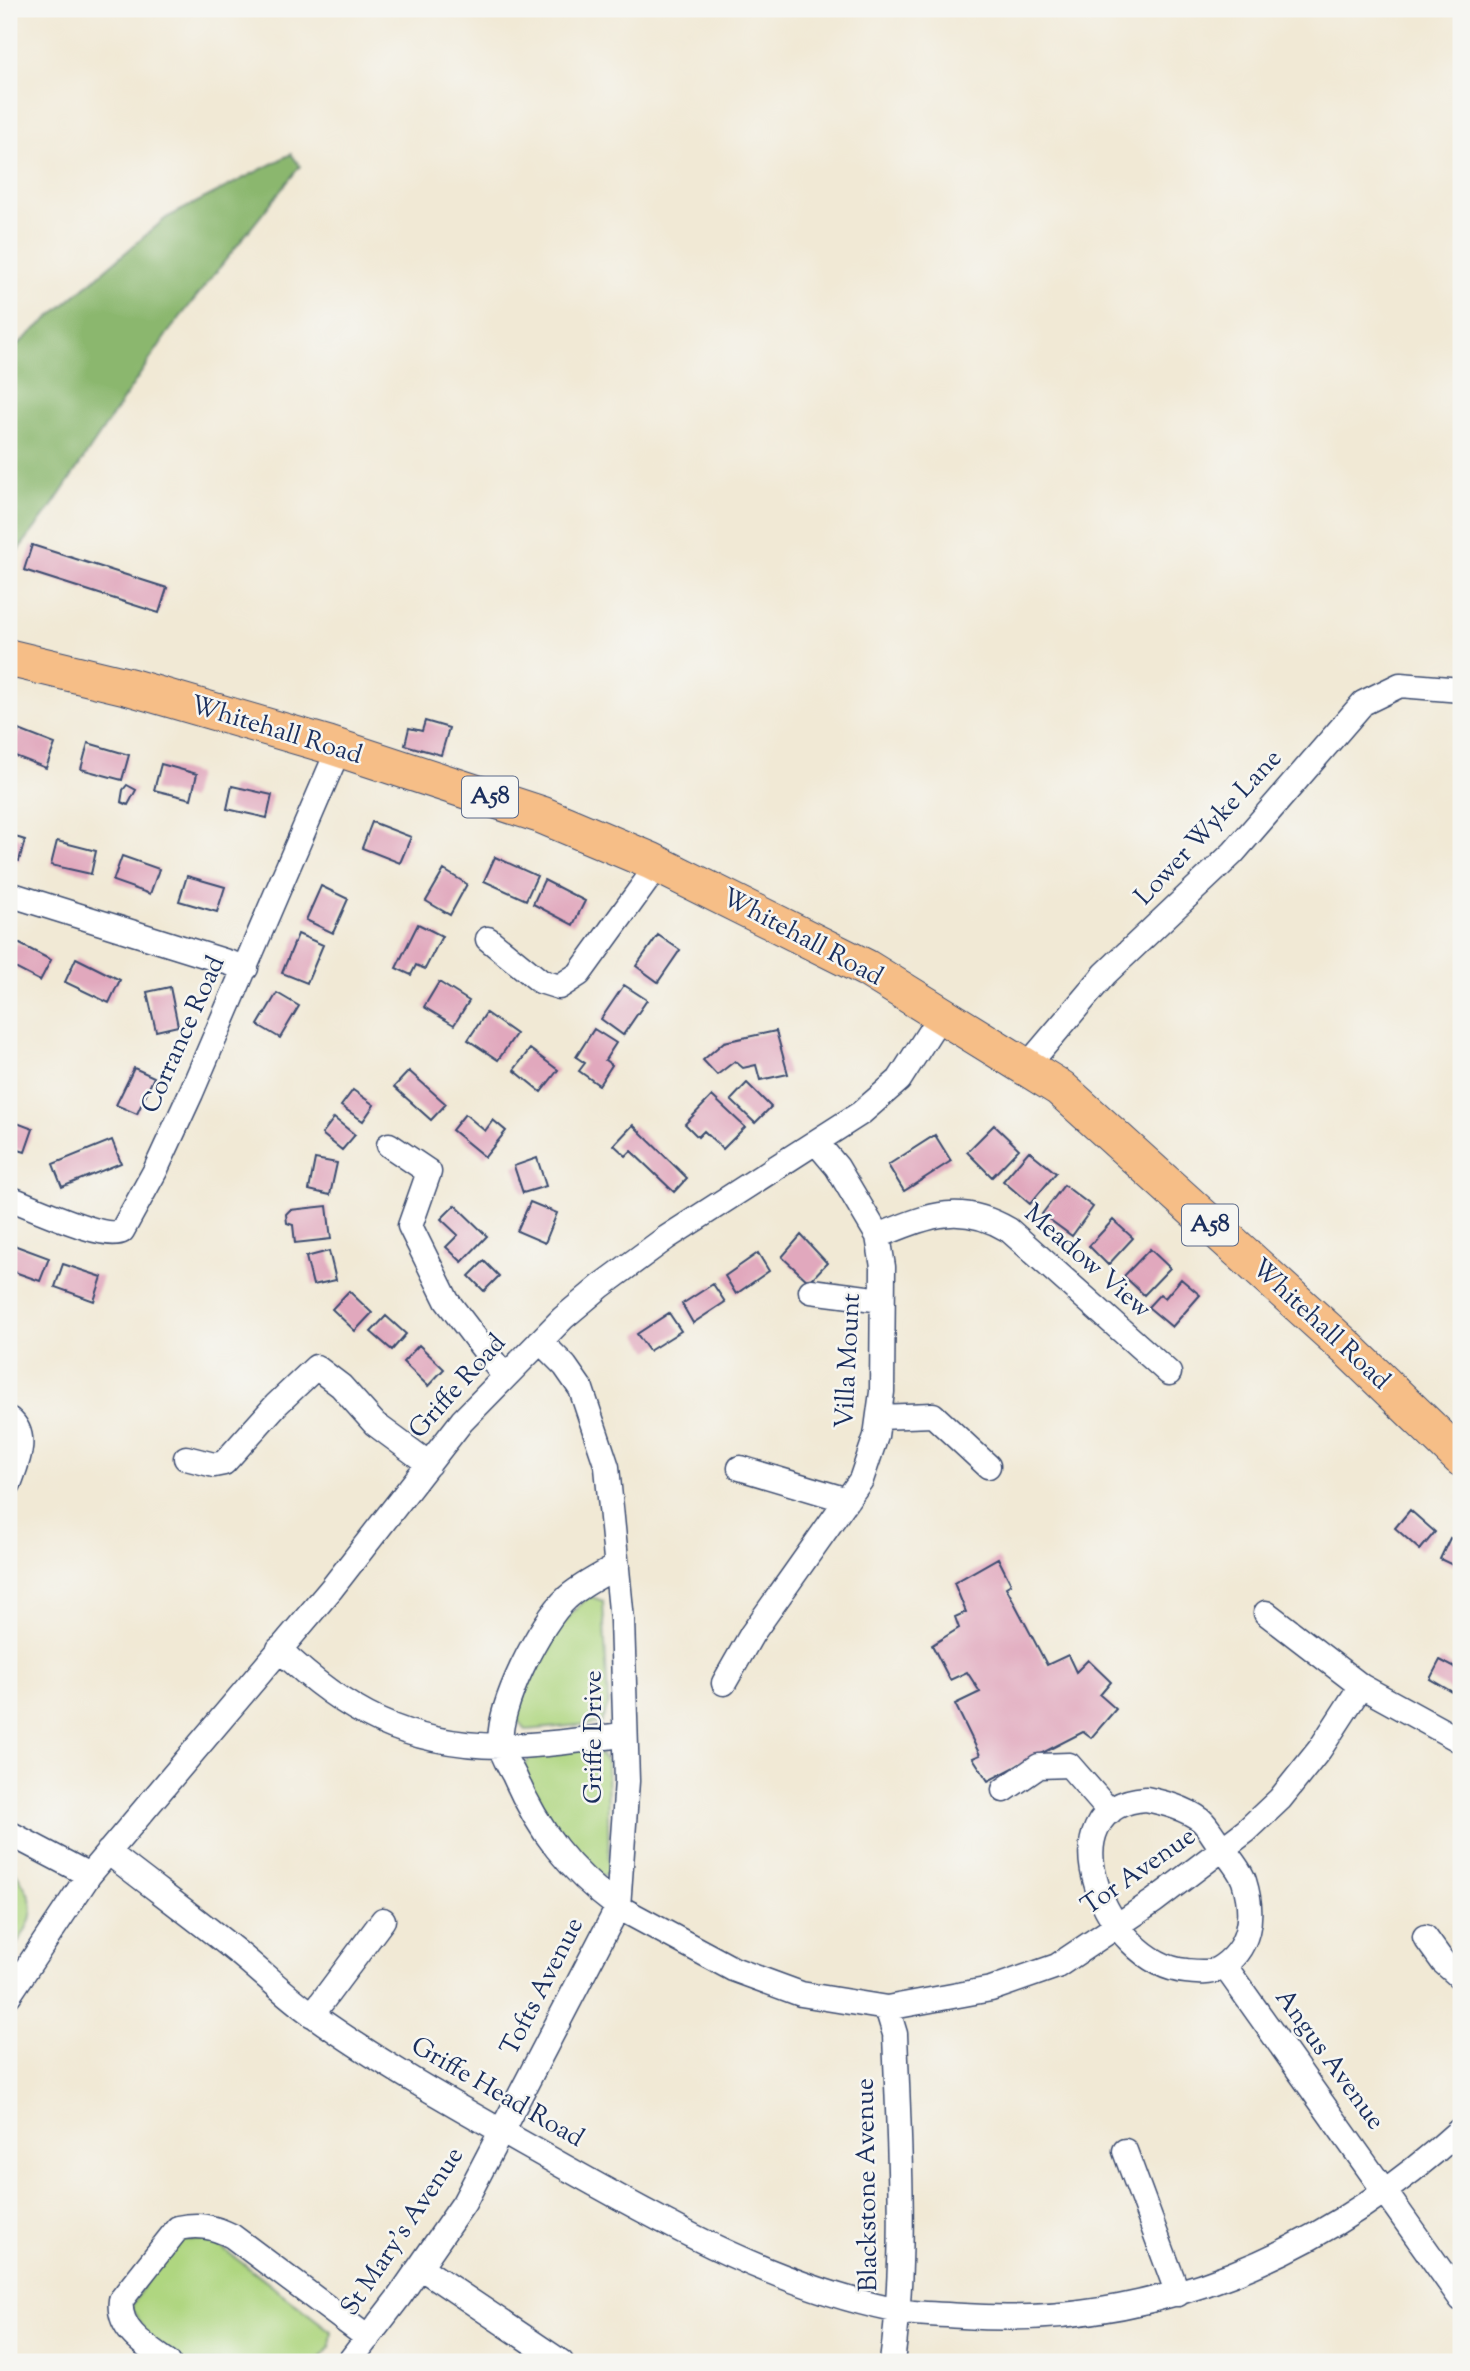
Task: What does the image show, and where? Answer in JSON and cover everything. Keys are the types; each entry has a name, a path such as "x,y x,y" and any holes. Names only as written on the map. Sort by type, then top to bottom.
{"highway":[{"name":"Whitehall Road","path":"9,657 130,687 339,748 542,815 658,865 866,968 1060,1088 1347,1348 1461,1458"}],"street":[{"name":"Lower Wyke Lane","path":"1027,1066 1105,974 1233,853 1363,703 1400,685 1461,690"},
{"name":"Corrance Road","path":"9,1198 100,1231 117,1234 122,1231 155,1171 246,968 339,748"},
{"path":"488,939 540,981 559,987 579,974 658,865"},
{"path":"9,894 246,968"},
{"name":"Griffe Road","path":"9,1995 89,1875 279,1649 462,1421 582,1300 666,1238 861,1113 899,1080 940,1016"},
{"name":"Villa Mount","path":"724,1683 752,1634 869,1465 879,1417 882,1392 883,1266 878,1237 837,1167 816,1142"},
{"path":"389,1145 429,1172 410,1226 447,1301 505,1377"},
{"name":"Meadow View","path":"878,1237 919,1219 950,1212 964,1212 992,1220 1009,1230 1169,1373"},
{"path":"811,1292 882,1300"},
{"name":"Griffe Drive","path":"540,1341 565,1366 580,1389 607,1467 622,1633 623,1735 627,1780 618,1907"},
{"path":"186,1458 214,1465 224,1463 276,1405 316,1367 341,1387 375,1424 429,1464"},
{"path":"879,1417 933,1415 988,1466"},
{"path":"9,1419 17,1426 21,1443 9,1483"},
{"path":"740,1468 847,1500"},
{"path":"617,1566 567,1598 551,1619 518,1677 502,1721 501,1746 537,1822 583,1881 618,1907 733,1969 790,1990 887,2008"},
{"path":"1266,1613 1361,1686 1461,1741"},
{"path":"279,1649 311,1680 371,1719 436,1741 501,1746 623,1735"},
{"name":"Tor Avenue","path":"887,2008 991,1989 1057,1966 1116,1926 1223,1849 1280,1799 1320,1749 1361,1686"},
{"path":"1004,1790 1039,1766 1069,1765 1110,1812"},
{"path":"1146,1799 1170,1804 1202,1821 1244,1880 1248,1936 1235,1959 1213,1972 1171,1970 1145,1957 1116,1926 1093,1878 1090,1850 1100,1824 1110,1812 1127,1800 1146,1799"},
{"path":"9,1833 89,1875"},
{"name":"Griffe Head Road","path":"108,1852 236,1951 312,2015 503,2132 648,2214 722,2251 786,2279 898,2311 1009,2319 1095,2311 1178,2294 1247,2270 1345,2217 1384,2192 1461,2129"},
{"name":"Tofts Avenue","path":"503,2132 618,1907"},
{"path":"312,2015 383,1920"},
{"path":"1425,1937 1443,1962 1461,1978"},
{"name":"Angus Avenue","path":"1224,1965 1461,2299"},
{"name":"Blackstone Avenue","path":"887,2008 895,2034 902,2220 898,2311 892,2362"},
{"name":"St Mary's Avenue","path":"349,2362 464,2203 503,2132"},
{"path":"1125,2151 1178,2294"},
{"path":"168,2362 130,2330 122,2318 121,2300 178,2228 197,2224 215,2227 232,2236 368,2338"},
{"path":"420,2267 561,2362"}],"green space":[{"path":"291,154 300,166 167,334 52,506 9,562 9,352 166,218"},
{"path":"589,1596 603,1601 608,1705 601,1723 526,1730 516,1719 536,1666 562,1624"},
{"path":"592,1747 607,1761 609,1873 594,1879 542,1818 523,1769 532,1754"},
{"path":"9,1862 31,1900 32,1909 26,1929 9,1956"},
{"path":"180,2240 212,2240 332,2332 330,2347 317,2362 184,2362 148,2335 131,2308 150,2274"}],"building":[{"path":"32,545 167,588 159,613 24,570"},
{"path":"425,721 449,728 441,755 405,745 409,728 422,731"},
{"path":"19,730 55,744 46,768 10,754"},
{"path":"88,743 129,755 122,780 81,769"},
{"path":"161,764 197,774 191,799 154,790"},
{"path":"127,785 136,790 128,805 121,802 123,790"},
{"path":"232,786 272,795 267,818 227,809"},
{"path":"372,822 411,837 400,863 362,848"},
{"path":"9,835 25,840 19,861 9,858"},
{"path":"57,841 96,851 91,874 51,865"},
{"path":"122,856 159,869 150,894 113,881"},
{"path":"495,857 537,876 526,900 484,881"},
{"path":"444,870 467,884 450,915 426,901"},
{"path":"187,876 225,887 217,912 179,901"},
{"path":"544,880 585,901 573,925 533,904"},
{"path":"321,886 348,899 333,933 306,920"},
{"path":"418,924 442,936 425,969 416,965 411,975 396,968"},
{"path":"298,934 323,945 307,983 282,973"},
{"path":"658,935 680,950 658,982 636,966"},
{"path":"16,942 51,960 40,981 9,965 9,957"},
{"path":"76,958 120,980 109,1003 65,982"},
{"path":"439,982 469,1001 454,1025 424,1007"},
{"path":"624,985 647,1000 623,1035 601,1019"},
{"path":"170,987 178,1026 156,1031 147,992"},
{"path":"277,993 299,1006 280,1038 258,1025"},
{"path":"486,1013 516,1034 498,1060 468,1040"},
{"path":"594,1029 616,1043 605,1060 612,1065 599,1085 579,1071 585,1063 576,1057"},
{"path":"776,1031 788,1074 760,1080 756,1065 743,1068 735,1061 717,1075 703,1060 724,1042"},
{"path":"530,1049 558,1070 541,1092 514,1070"},
{"path":"134,1068 154,1077 137,1114 116,1105"},
{"path":"409,1071 446,1104 431,1120 394,1087"},
{"path":"747,1083 771,1107 755,1123 731,1100"},
{"path":"353,1090 374,1105 363,1121 341,1106"},
{"path":"712,1096 745,1127 723,1149 704,1131 698,1137 685,1124"},
{"path":"465,1114 485,1131 493,1120 506,1131 485,1157 452,1130"},
{"path":"334,1118 355,1135 342,1150 322,1134"},
{"path":"9,1120 33,1129 25,1152 9,1147"},
{"path":"633,1125 687,1178 674,1192 631,1151 626,1156 614,1145"},
{"path":"994,1125 1019,1149 992,1177 967,1152"},
{"path":"935,1135 951,1161 904,1191 888,1165"},
{"path":"112,1140 121,1163 62,1187 53,1164"},
{"path":"1029,1151 1056,1173 1030,1204 1003,1181"},
{"path":"537,1158 546,1186 523,1193 514,1166"},
{"path":"315,1159 337,1163 330,1195 309,1190"},
{"path":"1064,1185 1093,1207 1072,1236 1042,1214"},
{"path":"530,1202 557,1213 545,1243 517,1231"},
{"path":"455,1205 487,1236 462,1262 446,1247 458,1235 441,1219"},
{"path":"327,1206 331,1239 295,1243 293,1225 287,1223 286,1214 290,1210"},
{"path":"1113,1220 1133,1238 1108,1265 1089,1246"},
{"path":"801,1235 827,1263 809,1282 782,1257"},
{"path":"11,1244 49,1258 40,1281 9,1270"},
{"path":"1150,1249 1170,1268 1144,1295 1124,1276"},
{"path":"329,1251 336,1280 313,1285 306,1257"},
{"path":"758,1253 769,1271 736,1294 725,1276"},
{"path":"484,1261 499,1276 484,1291 469,1276"},
{"path":"63,1264 102,1277 94,1301 55,1287"},
{"path":"1181,1279 1200,1295 1172,1327 1148,1307 1160,1294 1165,1298"},
{"path":"713,1284 725,1302 693,1323 682,1304"},
{"path":"349,1291 372,1313 355,1331 332,1309"},
{"path":"669,1313 681,1331 649,1351 637,1334"},
{"path":"386,1316 406,1334 392,1350 371,1332"},
{"path":"419,1345 444,1369 428,1386 403,1362"},
{"path":"1410,1510 1435,1532 1420,1550 1395,1528"},
{"path":"1450,1538 1461,1544 1461,1569 1440,1559"},
{"path":"998,1558 1011,1584 1006,1587 1047,1665 1068,1655 1076,1672 1088,1660 1111,1682 1100,1695 1116,1709 1091,1738 1083,1732 988,1781 973,1758 980,1755 955,1704 980,1692 967,1672 950,1680 932,1645 959,1628 955,1617 966,1612 954,1583"},
{"path":"1440,1660 1461,1671 1461,1697 1430,1679"}]}
